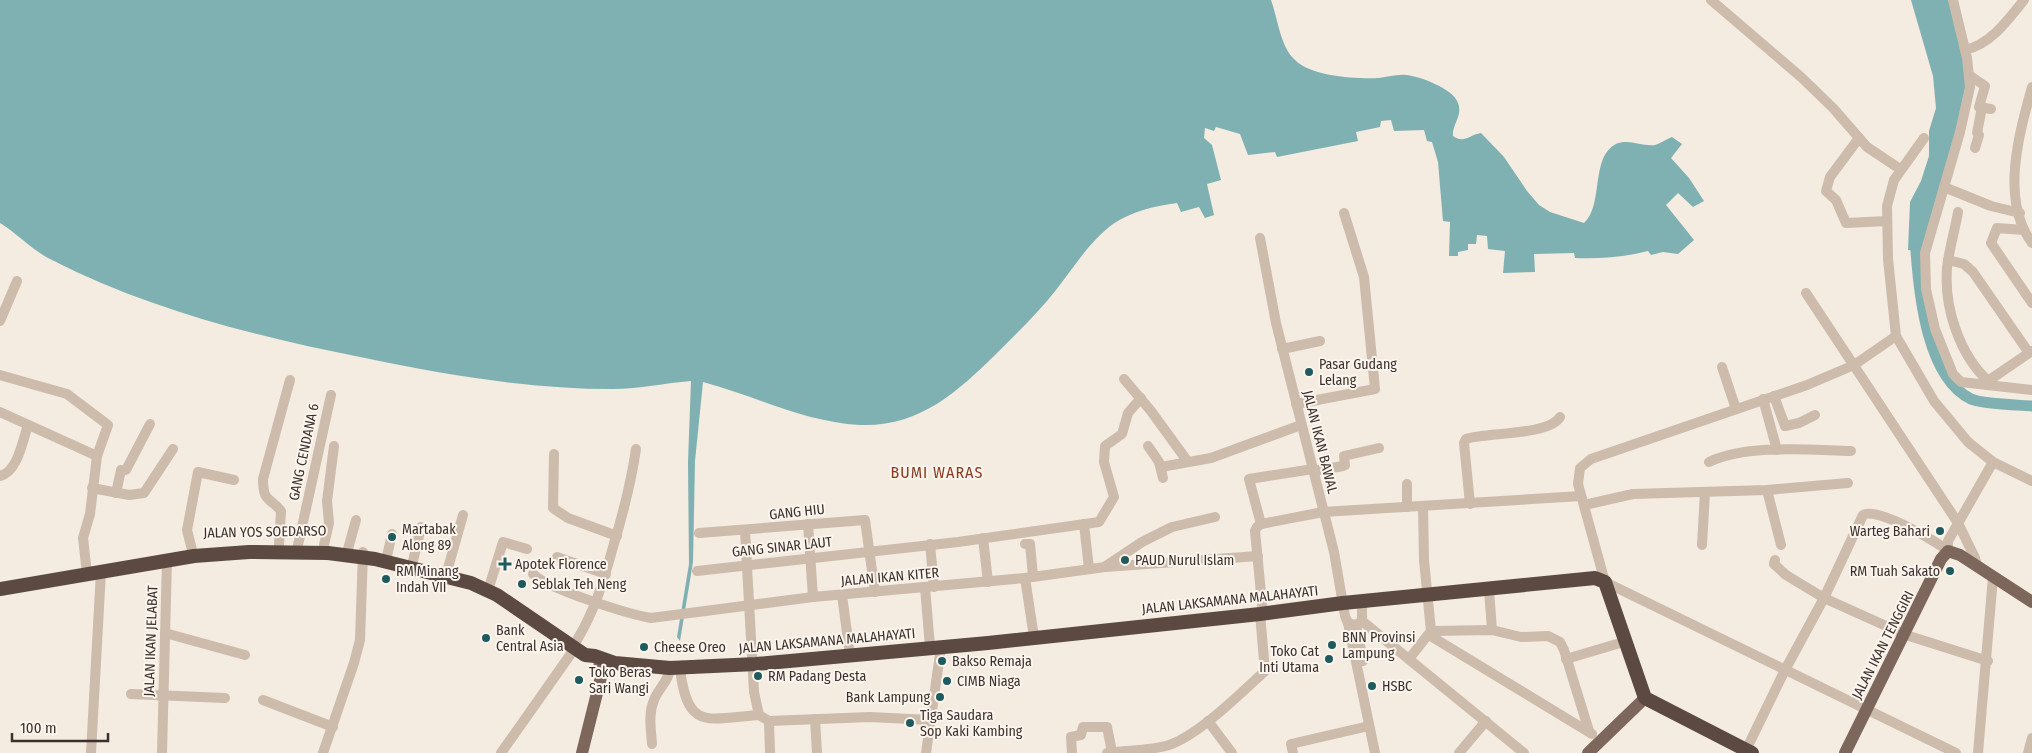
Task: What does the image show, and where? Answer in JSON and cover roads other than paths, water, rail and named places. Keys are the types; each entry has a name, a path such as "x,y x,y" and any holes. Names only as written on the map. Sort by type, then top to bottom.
{"highway":[{"name":"JALAN YOS SOEDARSO","path":"0,589 151,560 192,550 279,545 324,545 348,549 471,583 497,595 576,644"},
{"name":"JALAN YOS SOEDARSO","path":"151,560 249,552 328,552 387,556 448,568 490,584 576,644 585,655 615,663"},
{"name":"JALAN YOS SOEDARSO","path":"0,582 91,571"},
{"name":"JALAN LAKSAMANA MALAHAYATI","path":"615,663 675,668 752,665 1262,614 1343,603 1595,578 1605,582"},
{"path":"1605,582 1627,641 1645,698 1749,752"}],"main road":[{"path":"1948,551 1954,552 2032,602"},
{"name":"JALAN IKAN TENGGIRI","path":"1846,753 1942,559 1948,551"},
{"path":"585,750 601,677 597,657"},
{"path":"601,677 615,663"},
{"path":"1588,753 1645,698"}],"street":[{"path":"1711,0 1802,77 1833,108 1867,147 1900,169"},
{"path":"1953,0 1970,75 1970,87 1926,253 1926,289 1934,329 1953,374 1961,382 1968,384 1988,383 2032,390"},
{"path":"1965,50 1985,42 2008,20 2024,0"},
{"path":"1970,75 1985,87 1984,108 1975,148"},
{"path":"2032,87 2014,167 2024,230 2032,243"},
{"path":"1965,105 1984,108"},
{"path":"1859,138 1834,171 1826,191 1836,200 1846,223 1887,222"},
{"path":"1924,138 1900,169 1890,191 1887,222 1888,259 1896,336 1919,378 1943,414 1968,442 1993,462 2032,481"},
{"path":"1944,187 1991,206 2020,213"},
{"path":"1296,404 1375,389 1364,277 1344,212"},
{"path":"1958,212 1948,260 1948,289 1955,327 1966,350 1988,383"},
{"path":"2024,230 1997,228 1992,243 2032,303"},
{"name":"JALAN IKAN BAWAL","path":"1260,238 1282,349 1334,552 1345,616 1356,623 1381,753"},
{"path":"1948,260 1964,264 1973,272 2031,352 1988,383"},
{"path":"0,321 17,281"},
{"path":"1806,293 1958,523 1976,558 1977,566"},
{"path":"1896,336 1854,365 1807,385 1591,459 1580,468 1578,484 1605,582 1956,753"},
{"path":"1282,349 1320,341"},
{"path":"1722,367 1736,409"},
{"path":"0,375 66,394 108,425 97,456 90,514 84,538 91,571 92,753"},
{"path":"1124,379 1141,398 1188,462"},
{"path":"279,545 281,512 268,501 263,490 264,479 290,380"},
{"name":"GANG CENDANA 6","path":"298,545 331,395"},
{"path":"1774,396 1785,426 1799,423 1815,415"},
{"name":"GANG SINAR LAUT","path":"697,571 983,538 1099,522 1103,520 1114,497 1104,462 1105,446 1122,434 1128,413 1141,398"},
{"path":"1763,400 1777,450"},
{"path":"0,412 97,456"},
{"path":"1470,504 1464,443 1466,439 1539,428 1554,424 1560,417"},
{"path":"116,493 121,470 126,470 136,455 150,424"},
{"path":"0,476 8,472 13,465 28,425"},
{"path":"1161,467 1230,452 1301,425"},
{"path":"324,545 330,523 327,500 334,446"},
{"path":"1148,446 1161,467 1163,478"},
{"path":"1261,524 1249,478 1343,466 1345,462 1344,456 1379,448"},
{"path":"92,488 116,493 144,494 173,449"},
{"path":"501,753 576,644 597,601 624,516 636,449"},
{"path":"1709,462 1726,456 1777,450 1851,451"},
{"path":"554,454 553,508 568,518 617,536"},
{"path":"1948,551 1948,542 1993,462"},
{"path":"192,550 187,530 198,472 234,480"},
{"path":"1072,753 1070,737 1081,735 1082,728 1107,727 1110,753 1172,748 1208,721 1265,672 1255,531 1256,527 1261,524 1323,512 1583,500 1633,494 1766,490 1848,483"},
{"path":"1407,484 1407,507"},
{"path":"1766,490 1781,545"},
{"path":"1702,545 1704,492"},
{"path":"1408,659 1430,633 1426,596 1423,506"},
{"path":"1749,752 1785,670 1824,598 1860,519 1865,513 1874,513 1910,528 1948,551"},
{"path":"448,568 463,515"},
{"path":"1105,567 1142,542 1172,527 1215,517"},
{"path":"348,549 356,520"},
{"name":"GANG HIU","path":"699,533 745,531 865,520 870,551"},
{"path":"808,524 812,597"},
{"path":"1084,524 1089,569"},
{"path":"413,561 422,527"},
{"path":"745,531 754,692 759,715"},
{"path":"387,556 392,534"},
{"path":"983,538 988,582"},
{"path":"490,584 503,542 527,549"},
{"path":"928,753 936,647 930,587 930,544"},
{"path":"1025,544 1030,544 1029,577 1034,637"},
{"path":"870,551 875,592"},
{"path":"324,753 360,640 363,554"},
{"name":"JALAN IKAN KITER","path":"533,574 554,587 597,601 625,613 651,618 812,597 988,582 1105,567 1258,556"},
{"path":"557,557 606,574"},
{"name":"JALAN IKAN JELABAT","path":"162,753 167,560"},
{"path":"1775,560 1774,564 1786,575 1824,598 1906,635 1988,661"},
{"path":"1978,753 1988,661 1993,577"},
{"path":"1489,590 1492,630"},
{"path":"842,595 850,655"},
{"name":"JALAN IKAN BAWAL","path":"1362,602 1356,623 1369,726 1375,753"},
{"path":"1356,623 1408,659 1524,753"},
{"path":"1430,633 1492,630 1521,637 1552,637 1560,642 1589,731"},
{"path":"165,633 245,655"},
{"path":"1430,633 1589,731 1599,742"},
{"path":"1566,659 1627,641"},
{"path":"675,668 687,703 699,717 710,719 759,715 769,721 870,717 930,720"},
{"path":"652,744 650,713 654,698 675,668"},
{"path":"131,694 225,698"},
{"path":"263,700 332,727"},
{"path":"815,719 817,753"},
{"path":"769,721 770,753"},
{"path":"1208,721 1232,753"},
{"path":"1459,753 1486,721"},
{"path":"1293,753 1291,744 1369,726"},
{"path":"2028,753 2032,738"}],"water":[{"path":"0,0 1271,0 1286,47 1295,60 1303,66 1335,76 1379,78 1400,75 1412,76 1435,84 1450,93 1458,103 1459,108 1453,136 1464,139 1481,133 1504,157 1539,205 1550,212 1584,223 1594,205 1600,170 1608,150 1621,142 1655,145 1672,137 1682,144 1671,158 1689,178 1704,201 1693,207 1678,193 1666,205 1694,240 1678,254 1663,252 1651,255 1648,251 1603,258 1575,258 1574,253 1534,254 1535,272 1503,273 1505,251 1488,249 1487,236 1477,235 1476,244 1468,244 1468,250 1458,252 1458,256 1449,256 1450,222 1443,221 1438,162 1432,142 1427,141 1424,130 1394,131 1391,120 1381,121 1380,127 1356,132 1358,141 1277,157 1275,152 1248,155 1240,134 1216,127 1214,131 1205,128 1204,138 1212,145 1221,180 1207,184 1214,215 1205,218 1199,207 1181,212 1177,203 1144,210 1113,224 1089,247 1042,307 996,354 952,394 919,413 901,420 881,424 839,423 800,414 703,382 695,461 693,562 680,641 677,637 689,564 688,462 691,381 623,389 550,387 488,380 396,364 285,341 205,320 89,278 45,256 0,223"},
{"path":"1911,0 1952,0 1970,82 1924,252 1908,250 1910,202 1921,181 1929,156 1929,131 1936,108 1933,76"}],"waterway":[{"path":"1916,251 1923,311 1928,333 1944,373 1956,388 1976,401 2032,406"}],"place":[{"name":"Pasar Gudang Lelang","path":"1309,372"},
{"name":"Warteg Bahari","path":"1940,531"},
{"name":"Martabak Along 89","path":"392,537"},
{"name":"PAUD Nurul Islam","path":"1125,560"},
{"name":"Apotek Florence","path":"505,564"},
{"name":"RM Tuah Sakato","path":"1950,571"},
{"name":"RM Minang Indah VII","path":"386,579"},
{"name":"Seblak Teh Neng","path":"522,584"},
{"name":"Bank Central Asia","path":"486,638"},
{"name":"BNN Provinsi Lampung","path":"1332,645"},
{"name":"Cheese Oreo","path":"644,647"},
{"name":"Toko Cat Inti Utama","path":"1329,659"},
{"name":"Bakso Remaja","path":"942,661"},
{"name":"RM Padang Desta","path":"758,676"},
{"name":"Toko Beras Sari Wangi","path":"579,680"},
{"name":"CIMB Niaga","path":"947,681"},
{"name":"HSBC","path":"1372,686"},
{"name":"Bank Lampung","path":"940,697"},
{"name":"Tiga Saudara Sop Kaki Kambing","path":"910,723"}],"district":[{"name":"BUMI WARAS","path":"937,472"}]}
